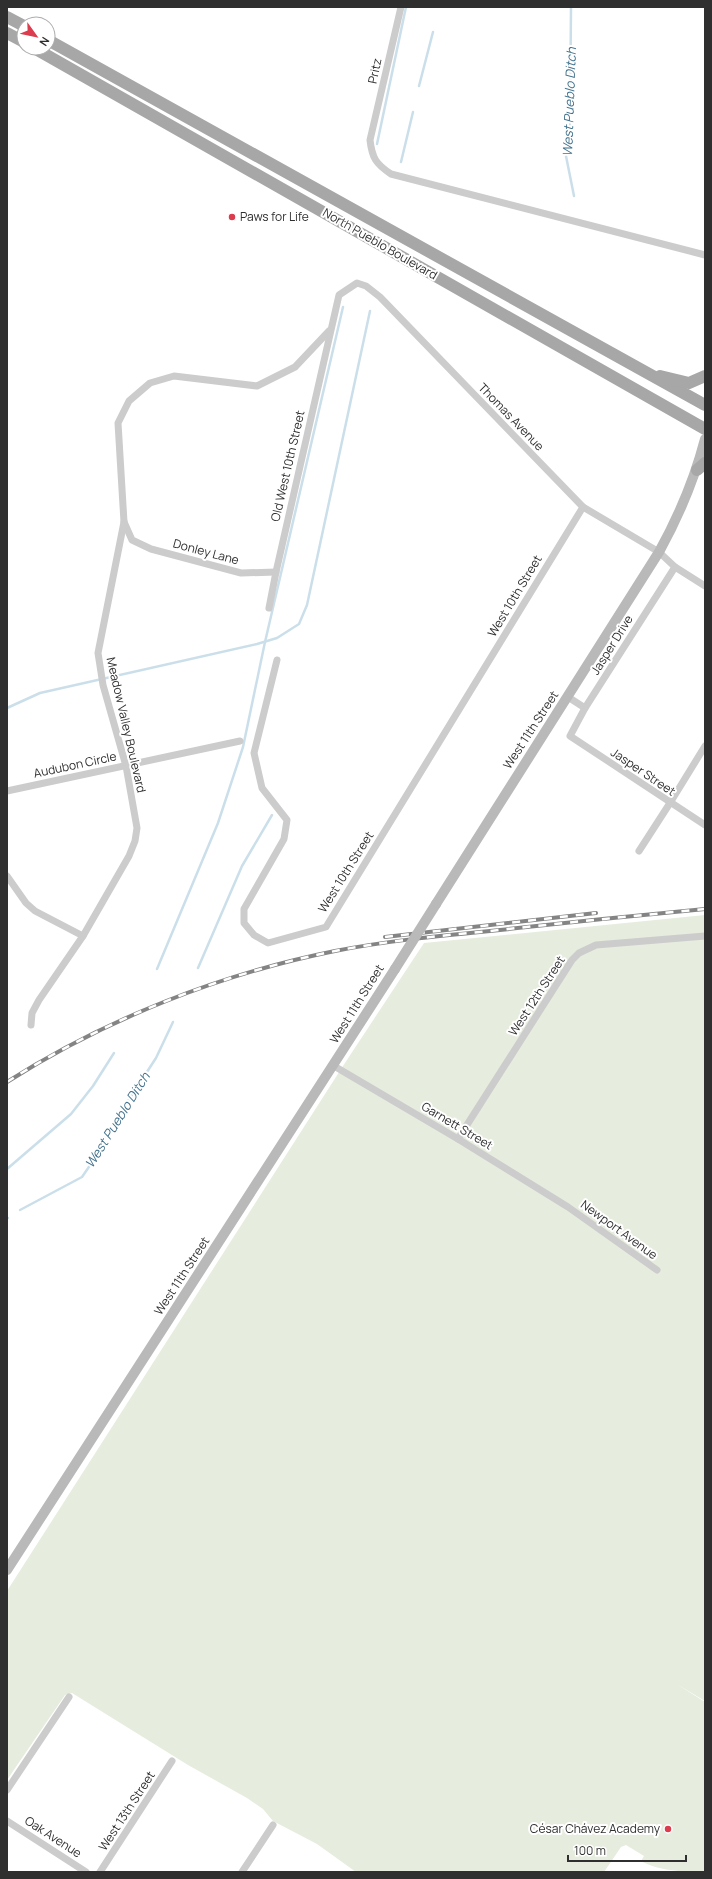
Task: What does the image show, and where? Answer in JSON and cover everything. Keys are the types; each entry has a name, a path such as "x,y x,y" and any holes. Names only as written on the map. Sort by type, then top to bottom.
{"main road":[{"path":"7,17 16,22"},
{"path":"7,33 16,38"},
{"name":"North Pueblo Boulevard","path":"56,44 705,405"},
{"name":"North Pueblo Boulevard","path":"48,56 705,429"},
{"path":"648,374 689,382 705,376"}],"street":[{"name":"Pritz","path":"401,7 370,140 372,155 380,166 391,174 705,254"},
{"name":"Thomas Avenue","path":"330,329 339,295 357,284 366,286 380,296 583,507 659,552 675,567 705,586"},
{"name":"Meadow Valley Boulevard","path":"31,1025 32,1013 39,1000 83,936 129,856 135,841 137,828 126,766 103,685 98,653 124,522 118,423 129,401 150,383 174,376 257,386 295,367 330,329"},
{"name":"Old West 10th Street","path":"269,608 330,329"},
{"name":"West 11th Street","path":"7,1570 334,1066 659,552 680,513 701,466 705,439"},
{"name":"West 10th Street","path":"277,660 254,753 262,788 287,820 284,839 244,909 244,923 254,935 268,943 326,927 583,507"},
{"name":"Meadow Valley Boulevard","path":"124,522 132,540"},
{"name":"Donley Lane","path":"132,540 152,549 240,573 276,572"},
{"name":"Jasper Drive","path":"570,736 585,708 675,567"},
{"path":"568,697 585,708"},
{"name":"Jasper Street","path":"570,736 705,825"},
{"name":"Audubon Circle","path":"7,790 240,741"},
{"path":"638,851 705,746"},
{"path":"7,876 26,903 35,910 83,936"},
{"name":"West 12th Street","path":"458,1139 572,960 579,953 596,945 705,936"},
{"name":"Garnett Street","path":"334,1066 458,1139 568,1207"},
{"name":"Newport Avenue","path":"568,1207 656,1270"},
{"path":"7,1790 69,1697"},
{"name":"West 13th Street","path":"100,1872 172,1761"},
{"name":"Oak Avenue","path":"7,1821 86,1872"},
{"path":"242,1872 273,1825"}],"shaded area":[{"path":"705,915 705,1701 675,1683 705,1702 705,1872 689,1872 656,1867 641,1861 644,1856 626,1845 621,1847 604,1872 356,1872 317,1844 273,1821 263,1809 247,1798 188,1765 72,1693 65,1695 7,1780 7,1591 343,1066 424,943"}],"waterway":[{"path":"377,144 406,7"},
{"name":"West Pueblo Ditch","path":"571,7 570,124 566,156 574,196"},
{"path":"419,86 433,32"},
{"path":"401,162 413,112"},
{"path":"157,969 218,823 243,747 265,642 343,307"},
{"path":"7,708 40,693 257,644 277,638 299,624 307,605 370,311"},
{"name":"West Pueblo Ditch","path":"198,968 242,866 272,815"},
{"name":"West Pueblo Ditch","path":"20,1210 82,1177 93,1161 108,1132 156,1058 173,1022"},
{"path":"7,1169 71,1114 93,1086 114,1053"}],"railway":[{"path":"7,1082 45,1059 124,1019 207,986 249,972 292,961 354,947 412,939 705,909"},
{"path":"385,937 596,913"}],"place":[{"name":"Paws for Life","path":"232,217"},
{"name":"César Chávez Academy","path":"668,1829"}]}
